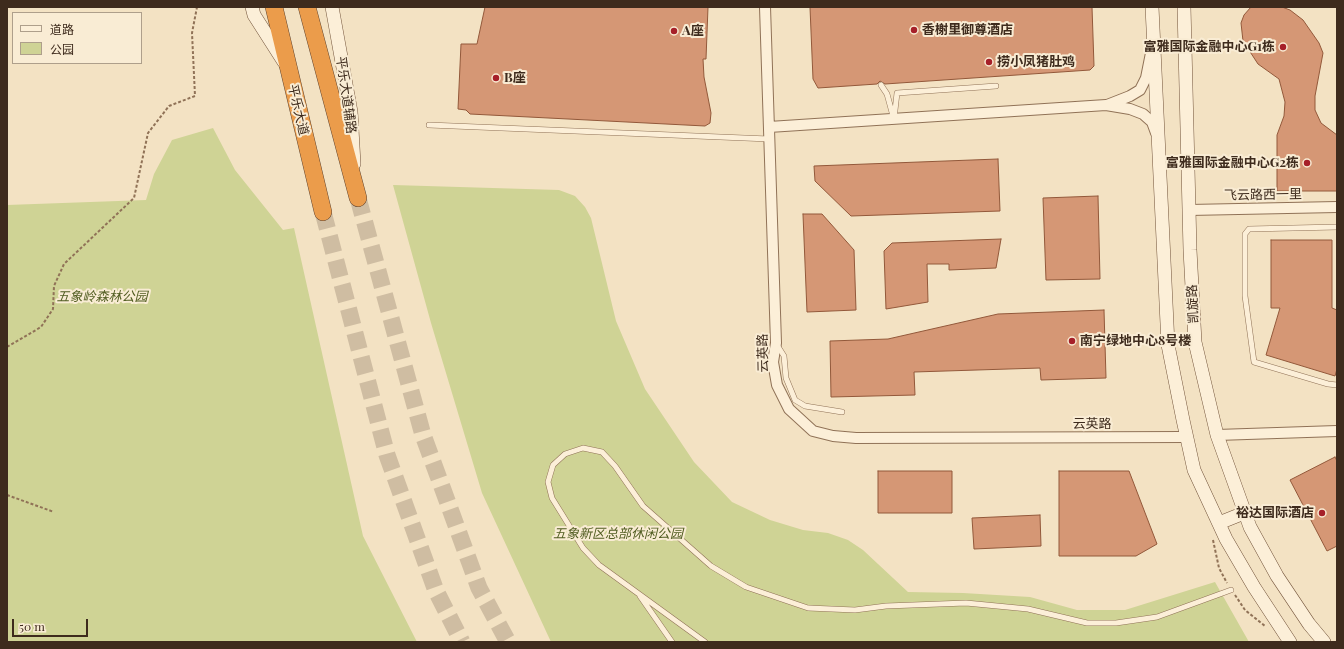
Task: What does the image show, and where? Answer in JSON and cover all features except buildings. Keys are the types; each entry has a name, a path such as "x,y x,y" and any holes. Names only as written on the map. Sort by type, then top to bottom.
{"highway":[{"name":"平乐大道","path":"274,7 323,212"},
{"path":"307,7 356,191"}],"street":[{"path":"252,7 254,15 288,68"},
{"name":"平乐大道辅路","path":"332,7 351,112 356,191"},
{"name":"云英路","path":"765,7 776,342 773,362 777,385 782,398 789,409 813,430 833,436 856,438 1186,437"},
{"name":"凯旋路","path":"1152,7 1168,345 1186,437 1194,470 1219,524 1254,587 1290,642"},
{"name":"凯旋路","path":"1184,7 1189,210 1195,342 1217,435 1250,527 1277,576 1309,624 1324,642"},
{"path":"1106,105 1130,96 1140,90 1146,78 1154,42"},
{"path":"768,127 1106,105 1130,109 1142,114 1152,122 1158,137"},
{"name":"飞云路西一里","path":"1189,210 1337,207"},
{"path":"1217,435 1337,431"},
{"path":"1219,524 1244,513"}],"lane":[{"path":"881,85 887,94 894,119"},
{"path":"894,119 897,93 996,86"},
{"path":"429,125 769,139"},
{"path":"1337,227 1250,229 1245,234 1245,296 1254,362 1337,386"},
{"path":"776,342 784,356 786,378 795,400 805,406 842,412"},
{"path":"705,642 599,565 583,548 552,498 548,482 553,465 565,454 583,448 602,452 615,466 643,506 710,566 746,587 808,608 855,610 886,606 966,603 1028,609 1086,624 1116,624 1157,617 1231,590"},
{"path":"638,594 672,642"}],"path":[{"path":"7,347 41,328 53,309 54,286 64,264 134,198 148,133 169,106 195,96 192,33 197,7"},
{"path":"7,495 54,512"}],"green space":[{"name":"五象岭森林公园","path":"213,128 235,170 283,230 294,228 363,536 417,642 7,642 7,205 146,200 154,174 172,140"},
{"name":"五象新区总部休闲公园","path":"393,185 559,190 575,196 585,207 591,218 616,321 645,389 694,462 732,502 770,520 803,530 828,533 848,540 863,550 908,592 963,593 1030,597 1077,610 1125,610 1215,582 1249,642 551,642 482,493 431,323"}],"tunnel":[{"path":"358,198 423,435 479,588 508,642"},
{"path":"323,212 387,455 436,591 462,642"}],"place":[{"name":"香榭里御尊酒店","path":"914,30"},
{"name":"A座","path":"674,31"},
{"name":"富雅国际金融中心G1栋","path":"1283,47"},
{"name":"捞小凤猪肚鸡","path":"989,62"},
{"name":"B座","path":"496,78"},
{"name":"富雅国际金融中心G2栋","path":"1307,163"},
{"name":"南宁绿地中心8号楼","path":"1072,341"},
{"name":"裕达国际酒店","path":"1322,513"}]}
